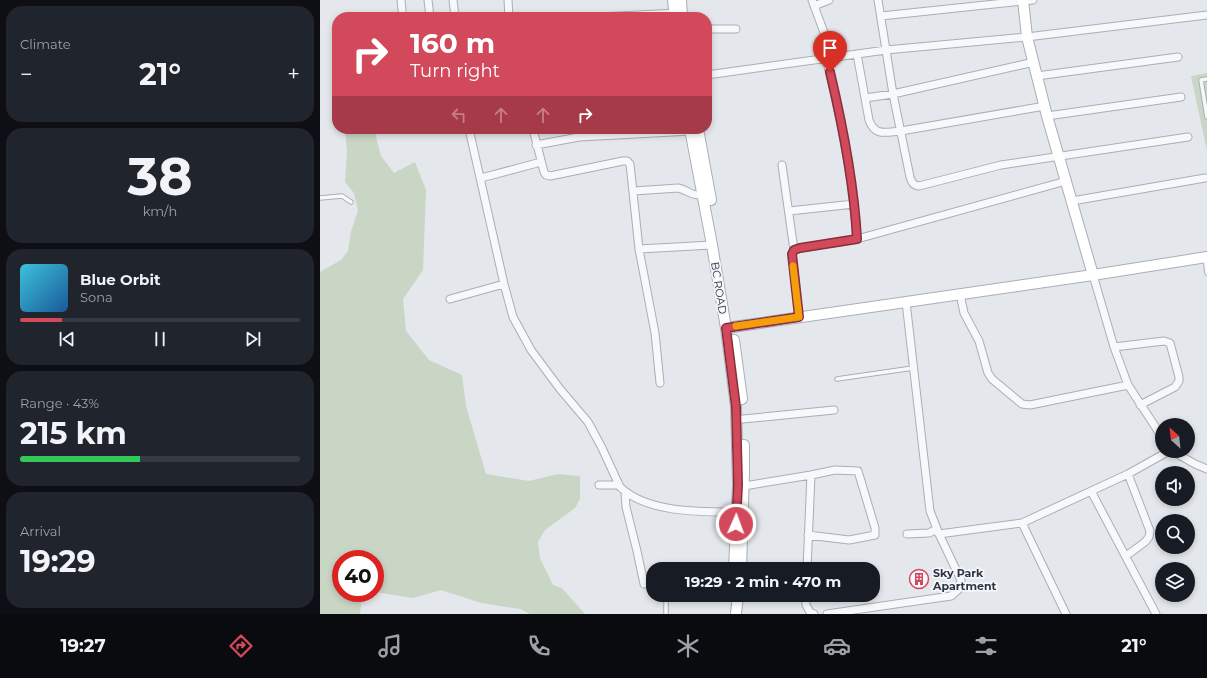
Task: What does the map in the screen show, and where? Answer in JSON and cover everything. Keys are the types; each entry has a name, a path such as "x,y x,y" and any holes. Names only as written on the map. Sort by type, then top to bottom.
{"street":[{"path":"401,0 402,10"},
{"path":"428,0 429,12"},
{"path":"453,0 454,12"},
{"path":"508,0 509,12"},
{"path":"672,0 677,12"},
{"path":"679,12 681,0"},
{"path":"829,0 813,3 829,58 839,111 849,165 857,239"},
{"path":"878,0 893,94 910,177 915,186 1001,165 1188,137"},
{"path":"881,16 1026,0 1027,37 1059,157 1114,347 1128,385 1155,427"},
{"path":"712,74 886,50 1027,37 1105,26 1207,15"},
{"path":"712,29 736,29"},
{"path":"857,54 869,120 874,130 878,132 901,131 1045,106"},
{"path":"1037,76 1178,56"},
{"path":"865,98 893,94 1034,62"},
{"path":"1048,116 1181,97"},
{"path":"470,134 504,284 513,317 528,346 560,389 588,422 619,484 625,492 639,499 671,509 699,512 736,512"},
{"path":"534,134 546,175 550,176 623,161 627,161 630,164 632,168 640,249 655,332 660,383"},
{"path":"536,145 585,137 631,134"},
{"name":"BC ROAD","path":"694,134 712,245 739,373 743,420 741,562"},
{"name":"BC ROAD","path":"694,134 729,327 741,485 736,512 734,562"},
{"path":"480,178 541,162"},
{"path":"782,164 794,250 792,254 799,317"},
{"path":"1072,201 1205,178"},
{"path":"794,250 857,239 1066,181"},
{"path":"634,191 678,188 691,194 703,195"},
{"path":"789,211 854,204"},
{"path":"640,249 712,245"},
{"path":"729,327 1206,258"},
{"path":"450,299 504,284"},
{"path":"960,294 964,313 979,341 988,373 992,379 1022,404 1030,405 1128,385"},
{"path":"827,614 951,596 959,589 961,580 939,534 930,511 921,420 913,368 906,302"},
{"path":"1114,347 1164,340 1170,343 1179,381 1175,386 1140,405"},
{"path":"743,420 834,410"},
{"path":"907,534 929,533 934,530 939,534 1022,523 1128,474 1158,458"},
{"path":"1184,458 1206,469"},
{"path":"741,485 835,470 858,471 875,528 875,535 849,540 808,535"},
{"path":"1126,556 1145,542 1149,537 1150,531 1128,474"},
{"path":"807,562 810,475"},
{"path":"599,485 619,484"},
{"path":"1092,491 1156,614"},
{"path":"625,492 626,506 644,584"},
{"path":"1022,523 1066,614"},
{"path":"730,614 731,602"},
{"path":"736,614 737,602"},
{"path":"806,602 810,612 814,614"}],"lane":[{"path":"1207,79 1201,80 1207,117"},
{"path":"320,198 342,196 351,202"},
{"path":"1206,258 1207,273"},
{"path":"837,379 913,368"},
{"path":"666,602 666,614"}],"green space":[{"path":"1207,73 1207,151 1191,76"},
{"path":"345,134 375,134 381,156 394,173 415,162 426,190 423,270 403,299 406,331 429,360 462,375 466,406 486,474 529,481 558,474 580,476 580,499 575,508 545,530 538,542 540,558 553,585 562,588 585,614 530,614 520,609 481,603 441,590 413,598 384,593 384,550 332,550 332,602 361,602 360,614 320,614 320,272 341,260 348,251 351,231 358,211 354,193 345,182 347,151"}],"slow traffic":[{"path":"736,326 799,317 793,266"}],"place":[{"name":"Sky Park Apartment","path":"919,579"}],"route":[{"path":"736,524 738,485 736,407 726,328 799,317 792,254 794,250 857,239 849,165 830,72"}]}
